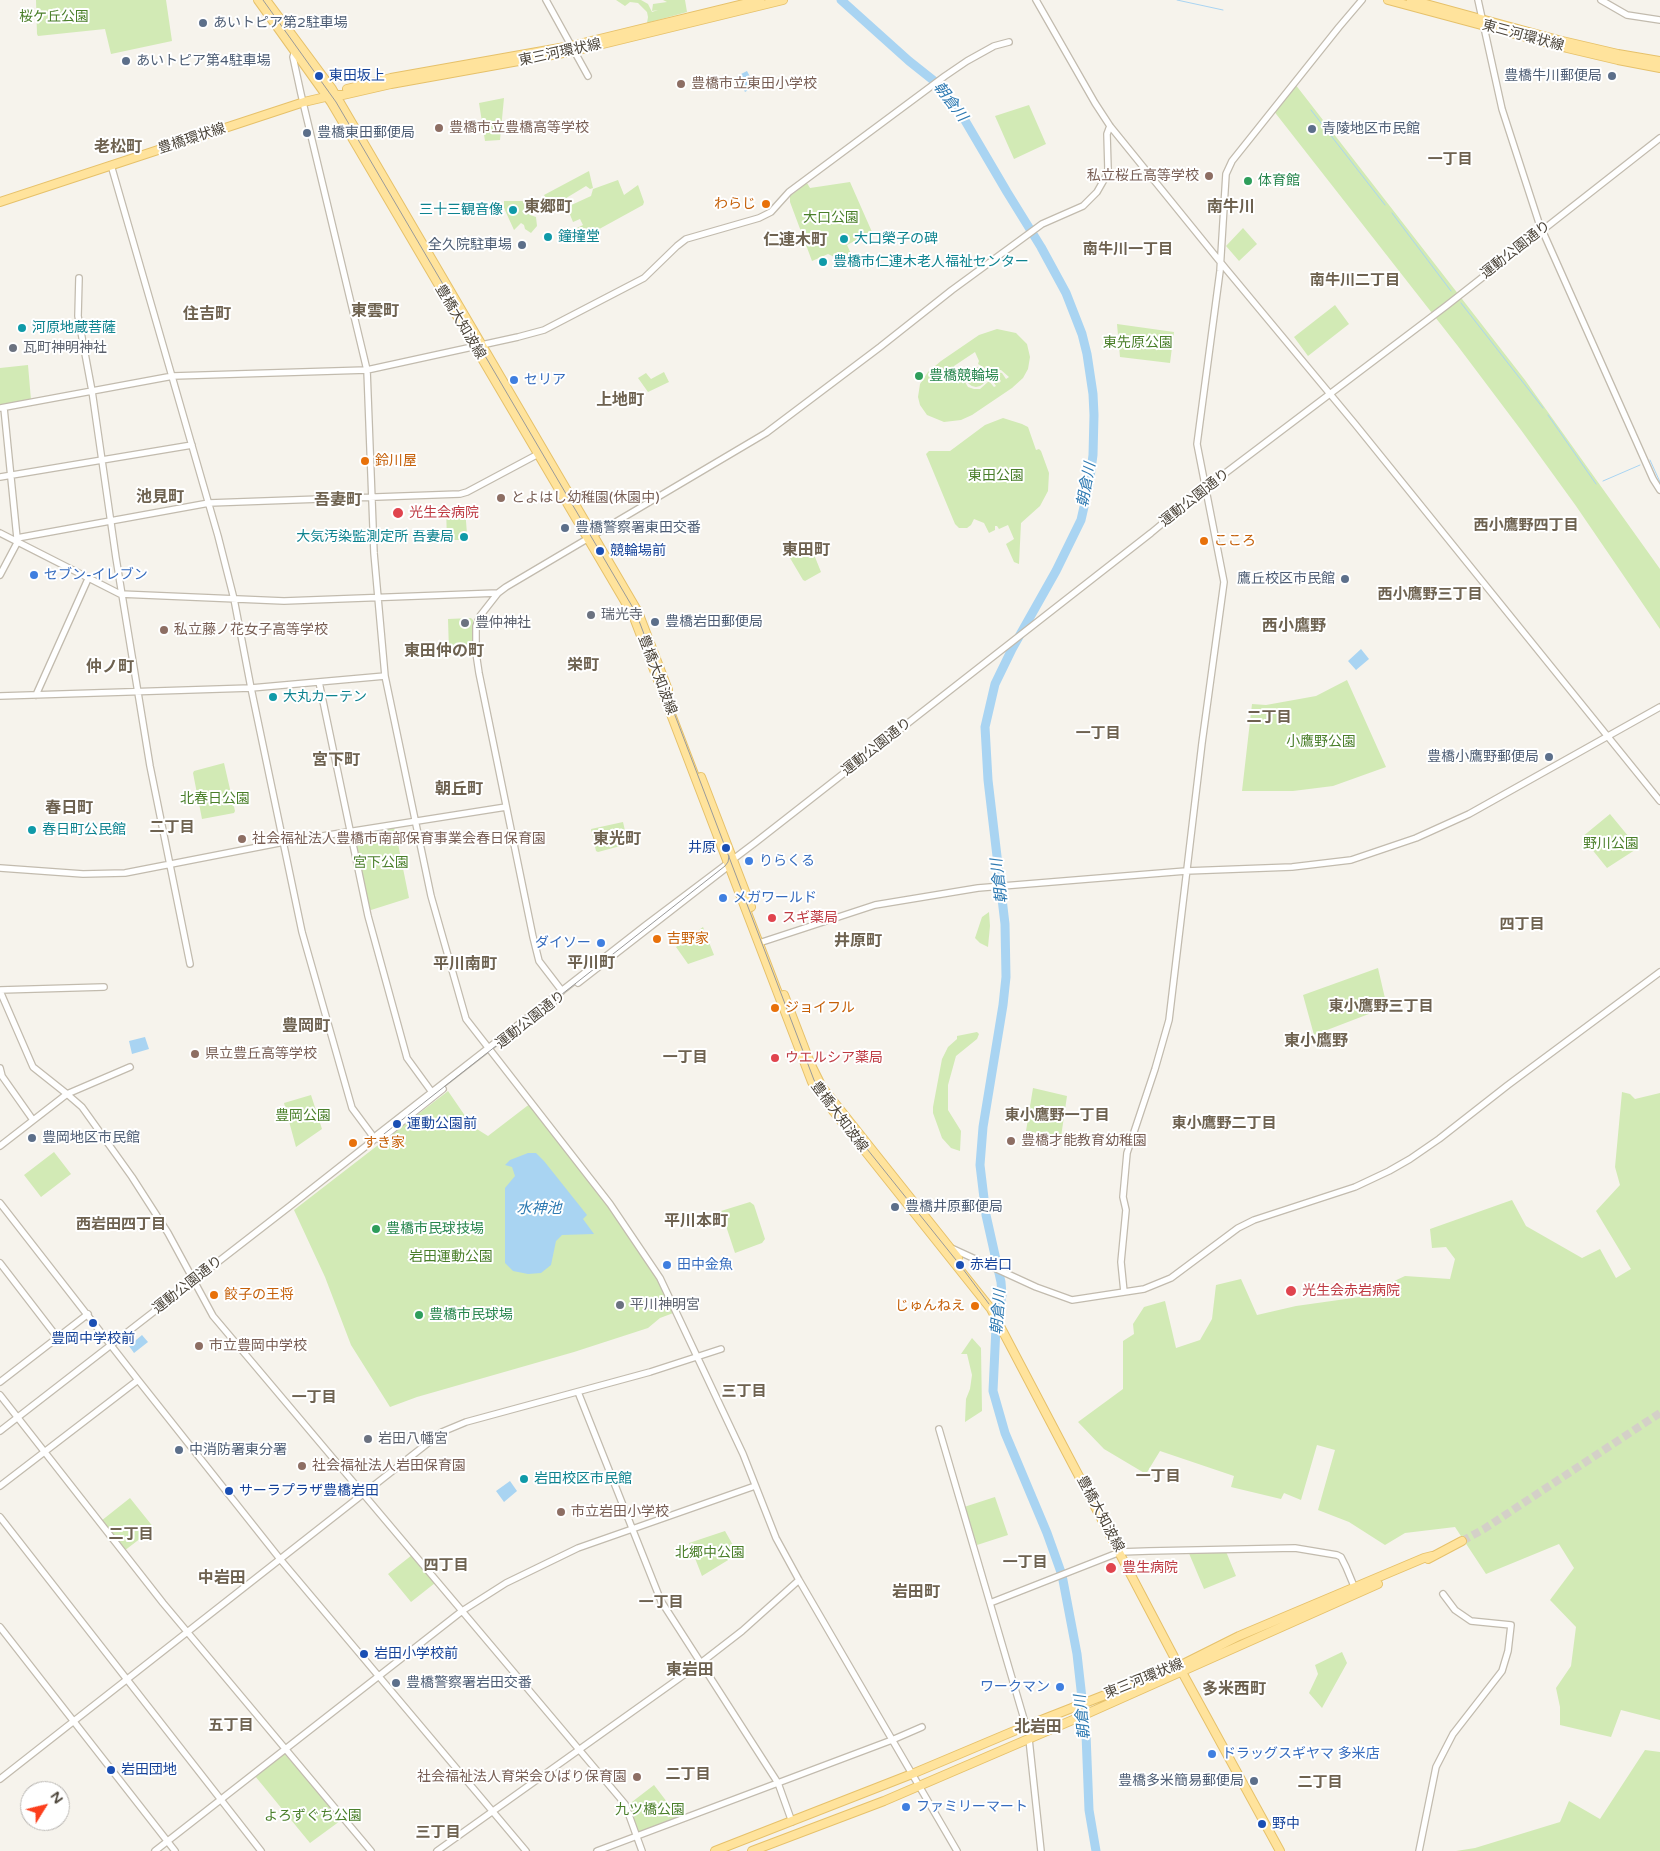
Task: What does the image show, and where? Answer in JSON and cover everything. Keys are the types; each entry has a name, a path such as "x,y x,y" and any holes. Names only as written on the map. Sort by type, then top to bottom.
{"main road":[{"name":"豊橋大知波線","path":"258,0 331,96"},
{"name":"豊橋大知波線","path":"266,0 321,74 331,96 591,538 643,622 730,863 813,1070 822,1088 950,1248 989,1300 991,1309"},
{"name":"東三河環状線","path":"573,48 760,0"},
{"name":"東三河環状線","path":"331,96 341,91 391,78 573,48 784,0"},
{"name":"東三河環状線","path":"1388,0 1618,54 1660,61"},
{"name":"東三河環状線","path":"1411,0 1484,23 1618,60 1660,68"},
{"name":"豊橋環状線","path":"0,202 304,102 331,96"},
{"name":"豊橋大知波線","path":"761,942 808,1072 817,1091 991,1309 1181,1669 1280,1851"},
{"name":"東三河環状線","path":"752,1851 884,1801 1076,1719 1181,1669 1239,1636 1356,1591 1462,1541"},
{"name":"東三河環状線","path":"715,1851 912,1774 1092,1700 1181,1669"}],"street":[{"path":"546,0 588,76"},
{"path":"1036,0 1110,126 1331,394 1660,801"},
{"path":"1124,1292 1121,1262 1126,1210 1122,1197 1127,1153 1169,1020 1186,871 1224,582 1197,444 1209,368 1221,262 1226,174 1232,161 1362,0"},
{"path":"1478,0 1502,109 1542,229 1650,472 1660,490"},
{"path":"1601,0 1627,15 1660,20"},
{"path":"0,575 17,540 2,408 172,376 367,370 544,330 644,278 686,239 759,218 771,212 789,192 943,78 967,61 994,46 1009,42"},
{"path":"295,51 293,57 367,370 377,598 386,676 431,896 466,1019 610,1204 660,1278 743,1454 776,1538 957,1851"},
{"path":"562,991 539,961 486,714 476,653 476,626 480,616 498,593 766,433 1042,224 1078,209 1092,200 1108,169 1107,134 1110,126"},
{"name":"運動公園通り","path":"0,1432 375,1139 377,1135 433,1094 730,863 1206,488 1331,394 1660,138"},
{"path":"111,165 192,445 234,599 302,932 352,1108 375,1139"},
{"path":"79,278 78,316 92,391 122,594 150,766 190,964"},
{"path":"0,477 192,445"},
{"path":"17,540 208,503 467,492 541,452"},
{"path":"0,533 17,540 88,579 122,594 284,601 498,593"},
{"path":"36,695 88,579"},
{"path":"0,696 251,688 386,676"},
{"path":"319,682 368,916 406,1058 433,1094"},
{"path":"761,942 875,905 990,887 1186,871 1292,867 1351,860 1416,838 1469,814 1660,707"},
{"path":"0,868 83,874 125,873 284,842 506,807"},
{"name":"運動公園通り","path":"490,1050 562,991 730,863"},
{"path":"950,1248 985,1262 1036,1287 1072,1300 1144,1289 1171,1278 1238,1228 1254,1220 1355,1187 1389,1171 1438,1139 1508,1084 1660,972"},
{"path":"104,987 0,990 33,1067 82,1107 168,1233 213,1316 625,1804 642,1851"},
{"path":"0,1146 68,1094 130,1067"},
{"path":"0,1068 2,1076 33,1120"},
{"path":"0,1203 280,1559 526,1851"},
{"path":"0,1263 57,1337"},
{"path":"0,1382 88,1314"},
{"path":"0,1779 442,1432 455,1426 650,1372 721,1349"},
{"path":"0,1486 138,1380"},
{"path":"578,1392 661,1601 702,1662 778,1783 792,1822"},
{"path":"0,1395 162,1604 371,1851"},
{"path":"939,1429 1026,1726"},
{"path":"155,1851 462,1611 506,1583 560,1556 633,1528 755,1486"},
{"path":"0,1517 261,1851"},
{"path":"990,1603 1120,1552 1295,1548 1339,1556 1356,1591"},
{"path":"437,1851 702,1662 742,1631 799,1580"},
{"path":"1419,1851 1436,1766 1453,1734 1502,1671 1508,1651 1511,1625 1471,1621 1455,1610 1443,1594"},
{"path":"0,1627 175,1851"},
{"path":"597,1851 892,1740 922,1726"},
{"path":"1029,1739 1041,1851"}],"green space":[{"name":"桜ケ丘公園","path":"36,0 166,0 172,41 111,54 105,29 38,36"},
{"path":"616,0 641,0 648,4 652,12 658,10 652,11 653,4 667,2 663,0 685,0 687,12 647,23 647,12 638,3 630,2 625,6"},
{"path":"1295,84 1525,380 1660,569 1660,629 1576,506 1521,430 1273,110"},
{"path":"504,98 500,140 485,141 479,103"},
{"path":"1029,105 1046,144 1014,159 995,116"},
{"path":"589,171 593,188 590,189 586,186 563,200 561,197 553,201 551,199 547,200 544,195"},
{"path":"618,180 624,195 638,185 644,202 643,205 592,233 585,229 577,233 575,229 583,225 580,219 573,222 567,207 591,196 593,189"},
{"name":"大口公園","path":"850,182 872,232 847,245 853,258 845,262 828,254 812,261 790,202 790,196 807,183 810,188"},
{"path":"504,201 532,201 525,205 530,215 536,217 537,226 531,233 521,223 514,230 504,208"},
{"path":"1243,228 1257,244 1239,261 1226,246"},
{"path":"1335,305 1349,324 1308,356 1294,337"},
{"name":"東先原公園","path":"1117,324 1174,332 1170,363 1120,357"},
{"path":"997,329 1016,333 1027,344 1030,357 1028,369 1023,378 1012,388 972,415 961,420 944,422 927,415 920,405 918,397 920,384 928,372 941,361 979,335","holes":["975,352 979,361 978,364 988,370 1001,370 1009,377 1006,379 1002,373 994,372 1001,381 999,383 990,373 989,376 996,386 994,387 989,381 980,389 968,387 964,374 960,369 957,371 954,366"]},
{"path":"28,365 31,400 0,406 0,368"},
{"path":"976,367 983,370 986,377 983,384 976,387 969,384 966,377 969,370"},
{"path":"664,372 669,382 648,392 638,378 646,373 651,379"},
{"name":"東田公園","path":"1003,418 1028,427 1036,450 1039,449 1041,451 1049,473 1048,491 1040,506 1021,523 1019,564 1014,562 1006,544 1014,539 1008,525 999,529 995,526 995,530 989,533 984,523 974,519 967,528 959,528 955,524 926,454 929,451 950,451 985,425"},
{"path":"446,508 465,508 467,534 462,534 462,540 447,540"},
{"path":"811,547 821,572 805,581 790,558"},
{"path":"471,618 473,620 473,650 449,652 448,619"},
{"name":"小鷹野公園","path":"1347,680 1386,767 1333,786 1293,791 1242,791 1252,704 1266,705 1316,696"},
{"name":"北春日公園","path":"224,763 235,811 234,813 202,819 193,773 194,771"},
{"name":"野川公園","path":"1610,814 1638,848 1607,868 1582,837"},
{"path":"623,822 628,844 596,851 591,829"},
{"name":"宮下公園","path":"393,827 395,829 409,898 371,910 369,909 353,835"},
{"path":"989,912 988,947 975,938 982,917"},
{"path":"703,927 714,955 688,964 676,947"},
{"path":"1378,968 1387,1007 1314,1035 1303,995"},
{"path":"977,1032 979,1034 977,1039 956,1056 948,1085 948,1110 961,1131 960,1151 951,1148 942,1138 933,1113 933,1107 942,1059 948,1047 957,1039 957,1036"},
{"path":"1033,1088 1067,1096 1061,1137 1026,1131"},
{"name":"岩田運動公園","path":"448,1091 472,1126 488,1136 531,1103 638,1244 676,1312 660,1318 648,1328 574,1352 417,1397 390,1407 351,1345 325,1277 294,1210"},
{"path":"1622,1092 1630,1094 1635,1099 1660,1093 1660,1720 1621,1710 1611,1737 1560,1725 1560,1707 1556,1688 1571,1666 1576,1627 1550,1600 1574,1568 1559,1544 1486,1574 1455,1527 1405,1533 1385,1545 1349,1522 1318,1510 1335,1450 1317,1445 1301,1500 1284,1493 1281,1499 1231,1487 1234,1476 1160,1451 1146,1474 1104,1449 1078,1422 1123,1389 1123,1341 1134,1334 1133,1324 1144,1307 1165,1301 1176,1348 1200,1340 1212,1319 1216,1285 1241,1279 1257,1315 1296,1306 1360,1297 1405,1276 1450,1279 1455,1259 1446,1247 1432,1248 1430,1229 1512,1200 1526,1226 1582,1258 1600,1249 1616,1278 1631,1269 1596,1211 1620,1185 1615,1167"},
{"name":"豊岡公園","path":"311,1095 322,1129 296,1147 284,1103"},
{"path":"54,1152 71,1174 41,1197 24,1175"},
{"path":"750,1202 754,1205 765,1239 762,1243 735,1253 721,1211"},
{"path":"972,1338 981,1348 982,1411 965,1422 966,1399 972,1375 967,1354 961,1354"},
{"path":"995,1497 1008,1535 977,1545 964,1507"},
{"path":"130,1498 154,1528 124,1551 101,1521"},
{"name":"北郷中公園","path":"725,1531 738,1554 702,1576 689,1543"},
{"path":"1225,1549 1236,1576 1204,1589 1188,1551"},
{"path":"412,1555 435,1583 411,1602 388,1574"},
{"path":"1342,1652 1347,1663 1322,1708 1309,1693 1318,1674 1315,1665"},
{"path":"1645,1750 1660,1752 1660,1851 1456,1851 1475,1848 1560,1822 1569,1801 1600,1819"},
{"name":"よろずぐち公園","path":"284,1753 340,1818 340,1821 310,1843 255,1776"},
{"name":"九ツ橋公園","path":"654,1785 677,1815 676,1818 638,1833 628,1805"}],"water":[{"path":"747,71 755,86 745,92 737,76"},
{"path":"1361,649 1369,659 1356,670 1348,661"},
{"path":"145,1037 149,1049 132,1054 129,1041"},
{"name":"水神池","path":"528,1153 536,1153 544,1161 587,1215 583,1219 594,1234 562,1235 556,1241 551,1265 541,1273 528,1274 513,1271 505,1263 505,1188 515,1176 512,1167 505,1165 510,1160"},
{"path":"142,1335 148,1342 134,1353 129,1346"},
{"path":"510,1481 517,1491 504,1502 496,1491"}],"waterway":[{"name":"朝倉川","path":"841,0 909,61 943,88 960,112 1041,247 1066,293 1082,334 1093,394 1093,455 1089,485 1081,520 1056,571 1012,649 995,684 985,727 988,780 1005,924 1006,977 983,1127 980,1165 986,1215 1001,1282 1002,1295 996,1327 993,1391 1005,1433 1047,1533 1062,1575 1077,1654 1086,1734 1089,1810 1096,1851"},
{"path":"1177,0 1223,10"},
{"path":"1311,110 1385,205"},
{"path":"1392,213 1451,291"},
{"path":"1461,303 1543,408"},
{"path":"1548,415 1596,484"},
{"path":"1650,460 1660,482"},
{"path":"1603,481 1640,465"}],"tunnel":[{"path":"1462,1541 1484,1529 1660,1413"}],"tram line":[{"path":"263,0 336,102 636,613 819,1089 989,1304"},
{"path":"384,1134 725,866 729,856"}],"place":[{"name":"あいトピア第2駐車場","path":"203,23"},
{"name":"あいトピア第4駐車場","path":"126,61"},
{"name":"東田坂上","path":"319,76"},
{"name":"豊橋牛川郵便局","path":"1612,76"},
{"name":"豊橋市立東田小学校","path":"681,84"},
{"name":"豊橋市立豊橋高等学校","path":"439,128"},
{"name":"青陵地区市民館","path":"1312,129"},
{"name":"豊橋東田郵便局","path":"307,133"},
{"name":"私立桜丘高等学校","path":"1209,176"},
{"name":"体育館","path":"1248,181"},
{"name":"わらじ","path":"766,204"},
{"name":"三十三観音像","path":"513,210"},
{"name":"鐘撞堂","path":"548,237"},
{"name":"大口榮子の碑","path":"844,239"},
{"name":"全久院駐車場","path":"522,245"},
{"name":"豊橋市仁連木老人福祉センター","path":"823,262"},
{"name":"河原地蔵菩薩","path":"22,328"},
{"name":"瓦町神明神社","path":"13,348"},
{"name":"豊橋競輪場","path":"919,376"},
{"name":"セリア","path":"514,380"},
{"name":"鈴川屋","path":"365,461"},
{"name":"とよはし幼稚園(休園中)","path":"501,498"},
{"name":"光生会病院","path":"398,513"},
{"name":"豊橋警察署東田交番","path":"565,528"},
{"name":"大気汚染監測定所 吾妻局","path":"464,537"},
{"name":"こころ","path":"1204,541"},
{"name":"競輪場前","path":"600,551"},
{"name":"セブン-イレブン","path":"34,575"},
{"name":"鷹丘校区市民館","path":"1345,579"},
{"name":"瑞光寺","path":"591,615"},
{"name":"豊橋岩田郵便局","path":"655,622"},
{"name":"豊仲神社","path":"465,623"},
{"name":"私立藤ノ花女子高等学校","path":"164,630"},
{"name":"大丸カーテン","path":"273,697"},
{"name":"豊橋小鷹野郵便局","path":"1549,757"},
{"name":"春日町公民館","path":"32,830"},
{"name":"社会福祉法人豊橋市南部保育事業会春日保育園","path":"242,839"},
{"name":"井原","path":"726,848"},
{"name":"りらくる","path":"749,861"},
{"name":"メガワールド","path":"723,898"},
{"name":"スギ薬局","path":"772,918"},
{"name":"吉野家","path":"657,939"},
{"name":"ダイソー","path":"601,943"},
{"name":"ジョイフル","path":"775,1008"},
{"name":"県立豊丘高等学校","path":"195,1054"},
{"name":"ウエルシア薬局","path":"775,1058"},
{"name":"運動公園前","path":"397,1124"},
{"name":"豊岡地区市民館","path":"32,1138"},
{"name":"豊橋才能教育幼稚園","path":"1011,1141"},
{"name":"すき家","path":"353,1143"},
{"name":"豊橋井原郵便局","path":"895,1207"},
{"name":"豊橋市民球技場","path":"376,1229"},
{"name":"田中金魚","path":"667,1265"},
{"name":"赤岩口","path":"960,1265"},
{"name":"光生会赤岩病院","path":"1291,1291"},
{"name":"餃子の王将","path":"214,1295"},
{"name":"平川神明宮","path":"620,1305"},
{"name":"じゅんねえ","path":"975,1306"},
{"name":"豊橋市民球場","path":"419,1315"},
{"name":"豊岡中学校前","path":"93,1323"},
{"name":"市立豊岡中学校","path":"199,1346"},
{"name":"岩田八幡宮","path":"368,1439"},
{"name":"中消防署東分署","path":"179,1450"},
{"name":"社会福祉法人岩田保育園","path":"302,1466"},
{"name":"岩田校区市民館","path":"524,1479"},
{"name":"サーラプラザ豊橋岩田","path":"229,1491"},
{"name":"市立岩田小学校","path":"561,1512"},
{"name":"豊生病院","path":"1111,1568"},
{"name":"岩田小学校前","path":"364,1654"},
{"name":"豊橋警察署岩田交番","path":"396,1683"},
{"name":"ワークマン","path":"1060,1687"},
{"name":"ドラッグスギヤマ 多米店","path":"1212,1754"},
{"name":"岩田団地","path":"111,1770"},
{"name":"社会福祉法人育栄会ひばり保育園","path":"637,1777"},
{"name":"豊橋多米簡易郵便局","path":"1254,1781"},
{"name":"ファミリーマート","path":"906,1807"},
{"name":"野中","path":"1262,1824"}],"district":[{"name":"老松町","path":"118,148"},
{"name":"一丁目","path":"1450,160"},
{"name":"東郷町","path":"548,208"},
{"name":"南牛川","path":"1231,208"},
{"name":"仁連木町","path":"795,241"},
{"name":"南牛川一丁目","path":"1128,250"},
{"name":"南牛川二丁目","path":"1355,281"},
{"name":"東雲町","path":"375,312"},
{"name":"住吉町","path":"207,315"},
{"name":"上地町","path":"620,401"},
{"name":"池見町","path":"160,498"},
{"name":"吾妻町","path":"338,501"},
{"name":"西小鷹野四丁目","path":"1526,526"},
{"name":"東田町","path":"806,551"},
{"name":"西小鷹野三丁目","path":"1430,595"},
{"name":"西小鷹野","path":"1294,627"},
{"name":"東田仲の町","path":"444,652"},
{"name":"栄町","path":"583,666"},
{"name":"仲ノ町","path":"110,668"},
{"name":"二丁目","path":"1269,718"},
{"name":"一丁目","path":"1098,734"},
{"name":"宮下町","path":"336,761"},
{"name":"朝丘町","path":"459,790"},
{"name":"春日町","path":"69,809"},
{"name":"二丁目","path":"172,828"},
{"name":"東光町","path":"617,840"},
{"name":"四丁目","path":"1522,925"},
{"name":"井原町","path":"858,942"},
{"name":"平川町","path":"591,964"},
{"name":"平川南町","path":"465,965"},
{"name":"東小鷹野三丁目","path":"1381,1007"},
{"name":"豊岡町","path":"306,1027"},
{"name":"東小鷹野","path":"1316,1042"},
{"name":"一丁目","path":"685,1058"},
{"name":"東小鷹野一丁目","path":"1057,1116"},
{"name":"東小鷹野二丁目","path":"1224,1124"},
{"name":"平川本町","path":"696,1222"},
{"name":"西岩田四丁目","path":"121,1225"},
{"name":"三丁目","path":"744,1392"},
{"name":"一丁目","path":"314,1398"},
{"name":"一丁目","path":"1158,1477"},
{"name":"二丁目","path":"131,1535"},
{"name":"一丁目","path":"1025,1563"},
{"name":"四丁目","path":"446,1566"},
{"name":"中岩田","path":"222,1579"},
{"name":"岩田町","path":"916,1593"},
{"name":"一丁目","path":"661,1603"},
{"name":"東岩田","path":"690,1671"},
{"name":"多米西町","path":"1234,1690"},
{"name":"五丁目","path":"231,1726"},
{"name":"北岩田","path":"1038,1728"},
{"name":"二丁目","path":"688,1775"},
{"name":"二丁目","path":"1320,1783"},
{"name":"三丁目","path":"438,1833"}]}
